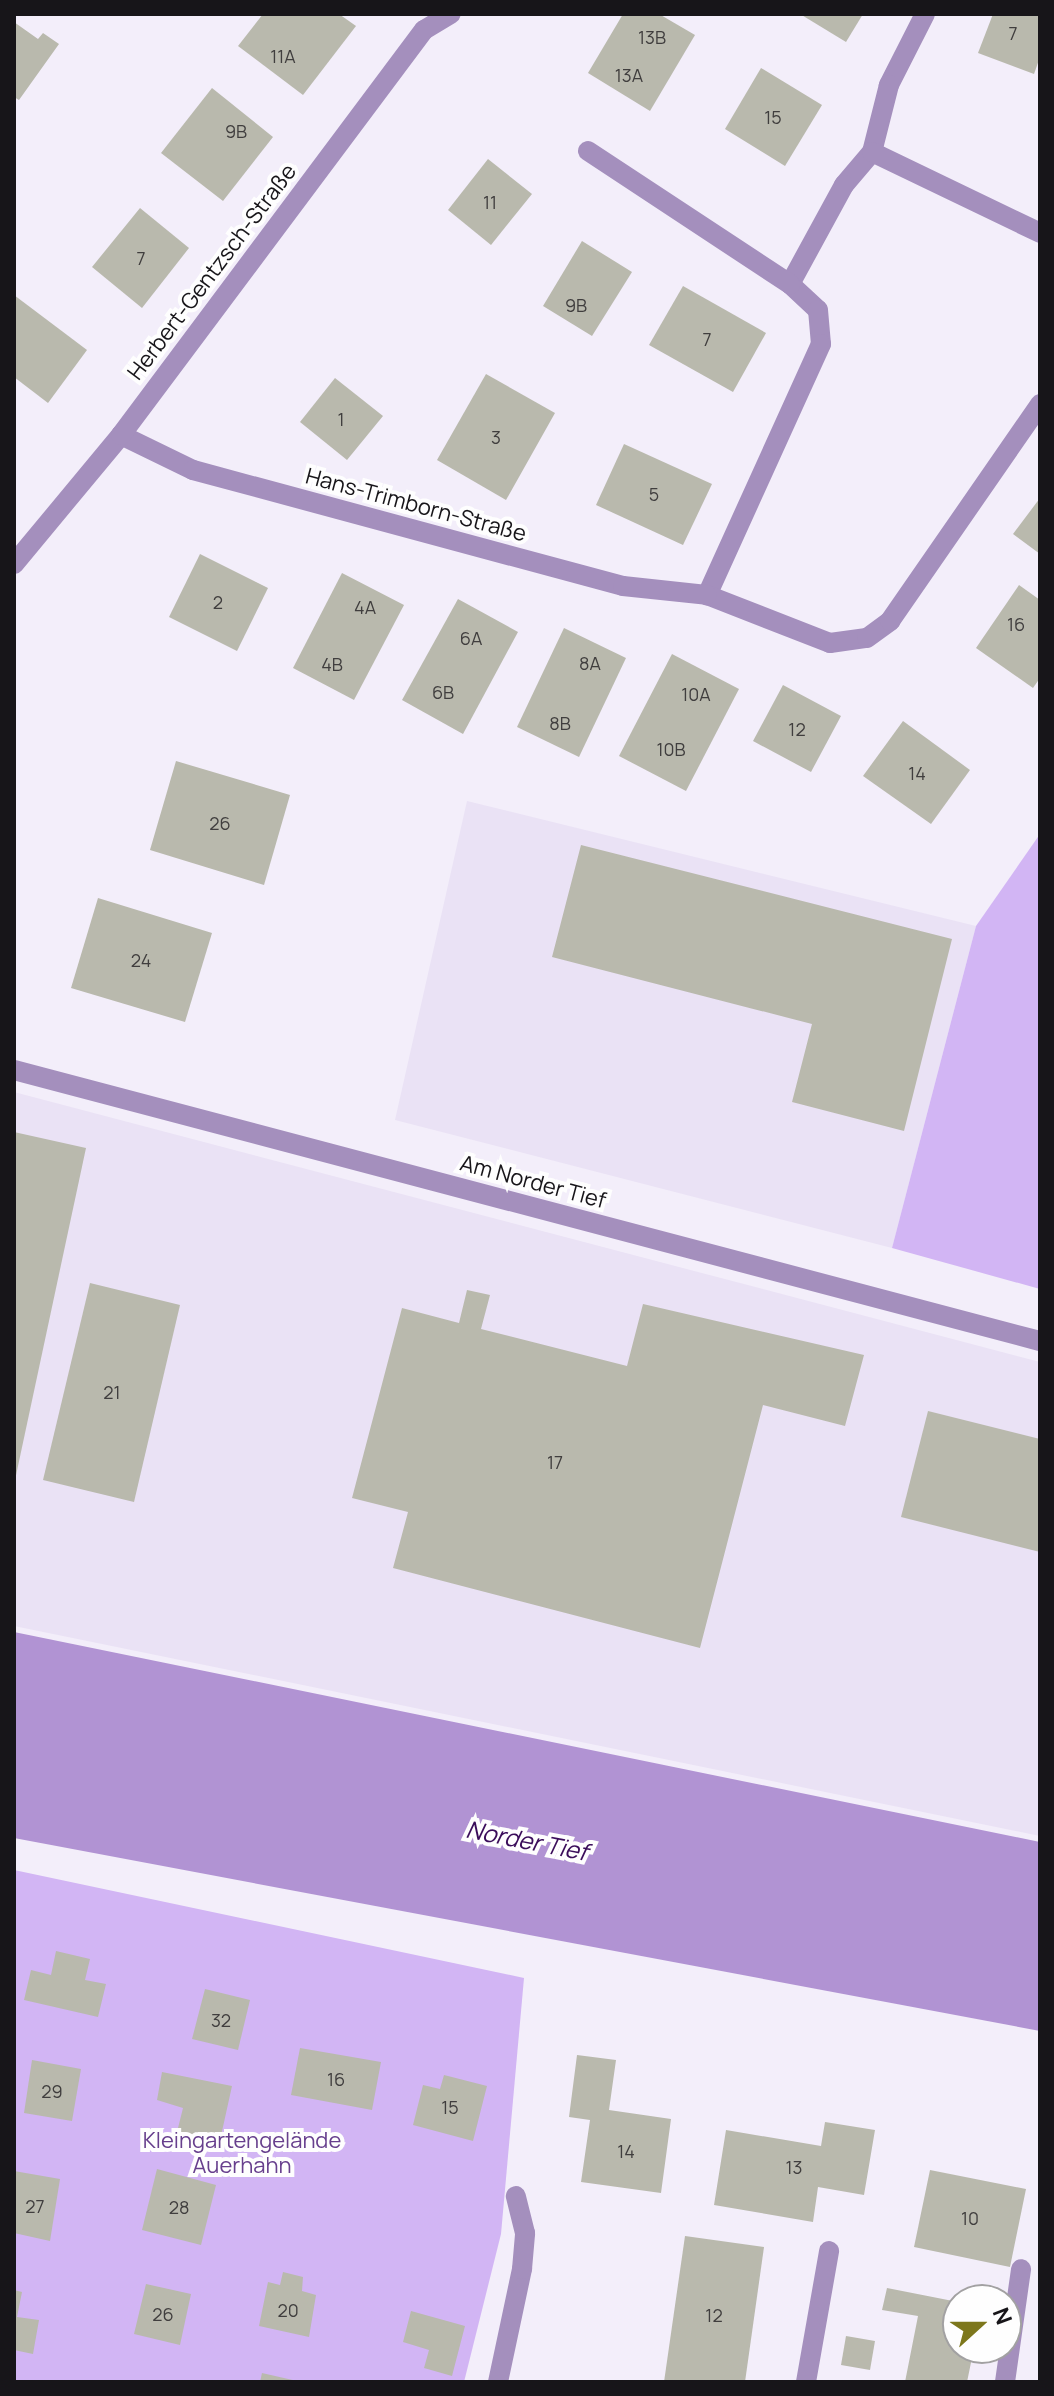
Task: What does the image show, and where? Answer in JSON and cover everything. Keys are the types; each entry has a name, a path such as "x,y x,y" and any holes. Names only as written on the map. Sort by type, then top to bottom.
{"street":[{"name":"Herbert-Gentzsch-Straße","path":"14,564 121,435 424,30 451,14"},
{"path":"790,284 844,185 872,152 889,85 925,14"},
{"path":"588,151 790,284 818,310 821,344 707,595"},
{"path":"872,152 1040,233"},
{"name":"Hans-Trimborn-Straße","path":"121,435 161,459 208,474 623,586 707,595 830,643 867,638 890,621 1040,404"},
{"name":"Am Norder Tief","path":"14,1070 1040,1341"},
{"path":"498,2382 523,2257 525,2233 516,2196"},
{"path":"806,2382 829,2251"},
{"path":"1005,2382 1021,2269"}],"shaded area":[{"path":"467,801 976,926 892,1248 395,1120"},
{"path":"14,1092 1040,1362 1040,1836 14,1626"}],"green space":[{"path":"1040,834 1040,1289 892,1248 976,926"},
{"name":"Kleingartengelände Auerhahn","path":"14,1870 524,1978 501,2234 464,2382 14,2382"}],"water":[{"name":"Norder Tief","path":"14,1632 1040,1842 1040,2031 14,1838"}],"building":[{"path":"263,14 339,14 356,26 303,95 238,46"},
{"path":"623,14 659,14 695,35 650,111 588,73"},
{"path":"800,14 863,14 846,42"},
{"path":"993,14 1040,14 1040,57 1034,74 978,53"},
{"path":"14,22 38,39 43,33 59,44 19,100 14,97"},
{"path":"761,68 822,105 785,166 725,129"},
{"path":"212,88 273,137 223,201 161,153"},
{"path":"488,159 532,194 491,245 448,210"},
{"path":"140,208 189,248 142,308 92,267"},
{"path":"582,241 632,272 592,336 543,306"},
{"path":"683,286 766,333 733,392 649,345"},
{"path":"14,295 87,350 48,403 14,377"},
{"path":"486,374 555,413 506,500 437,460"},
{"path":"335,378 383,416 347,460 300,422"},
{"path":"624,444 712,484 683,545 596,505"},
{"path":"1040,498 1040,554 1013,534"},
{"path":"200,554 268,588 237,651 169,617"},
{"path":"342,573 404,605 354,700 293,668"},
{"path":"1019,585 1040,600 1040,678 1033,688 976,648"},
{"path":"458,599 518,632 463,734 402,700"},
{"path":"564,628 626,658 579,757 517,727"},
{"path":"672,654 739,689 686,791 619,756"},
{"path":"783,685 841,716 811,772 753,741"},
{"path":"903,721 970,770 931,824 863,776"},
{"path":"176,761 290,795 264,885 150,850"},
{"path":"581,845 952,939 904,1131 792,1102 812,1024 552,957"},
{"path":"98,898 212,933 185,1022 71,988"},
{"path":"14,1132 86,1148 15,1480 14,1480"},
{"path":"90,1283 180,1305 134,1502 43,1480"},
{"path":"467,1290 490,1295 481,1329 627,1366 643,1304 864,1355 845,1426 763,1405 700,1648 393,1568 408,1512 352,1498 402,1308 459,1323"},
{"path":"928,1411 1040,1439 1040,1552 901,1517"},
{"path":"56,1951 90,1959 85,1980 106,1984 98,2017 24,2000 31,1970 51,1975"},
{"path":"205,1989 250,2000 238,2050 192,2039"},
{"path":"300,2048 381,2062 372,2110 291,2095"},
{"path":"577,2055 616,2060 609,2110 671,2119 661,2193 581,2182 590,2120 569,2117"},
{"path":"32,2060 81,2069 72,2121 24,2113"},
{"path":"162,2072 232,2086 219,2145 176,2136 183,2108 157,2100"},
{"path":"444,2075 487,2086 473,2141 413,2125 423,2085 440,2089"},
{"path":"825,2122 875,2130 864,2195 818,2187 813,2222 714,2205 726,2130 821,2146"},
{"path":"157,2169 216,2185 201,2245 142,2230"},
{"path":"930,2170 1026,2189 1010,2267 914,2247"},
{"path":"14,2171 60,2179 50,2241 14,2233"},
{"path":"685,2236 764,2247 745,2382 664,2382"},
{"path":"283,2272 303,2277 302,2291 316,2295 309,2337 259,2326 268,2282 280,2285"},
{"path":"146,2284 191,2294 180,2345 134,2334"},
{"path":"887,2288 942,2299 942,2364 971,2364 967,2382 905,2382 918,2316 882,2310"},
{"path":"14,2290 22,2292 17,2317 39,2320 33,2354 14,2350"},
{"path":"411,2311 465,2326 452,2376 424,2368 429,2350 403,2342"},
{"path":"846,2336 875,2341 870,2370 841,2365"},
{"path":"262,2373 297,2381 297,2382 260,2382"}]}
